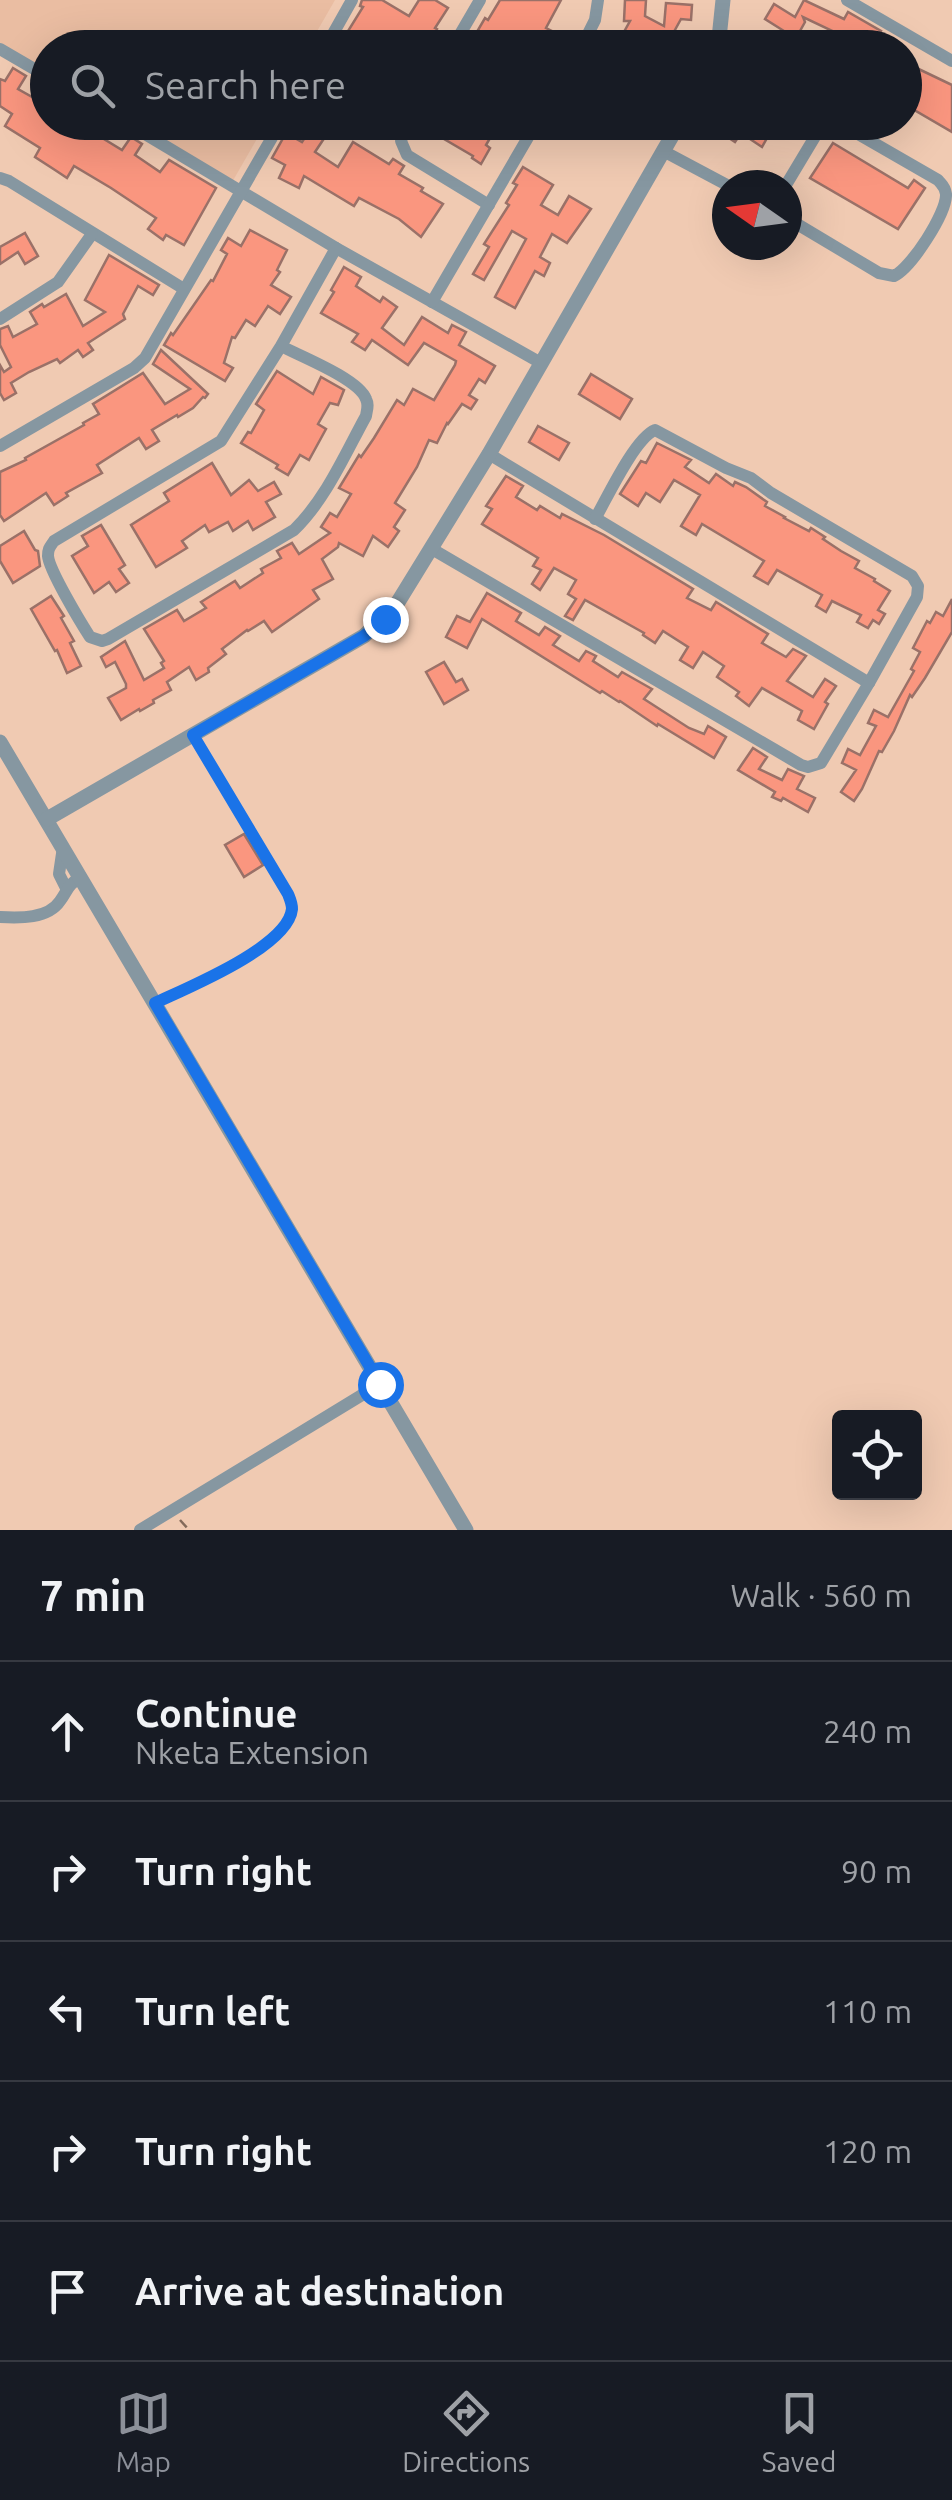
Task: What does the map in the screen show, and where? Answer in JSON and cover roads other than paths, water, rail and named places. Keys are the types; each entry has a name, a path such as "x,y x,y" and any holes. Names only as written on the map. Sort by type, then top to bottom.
{"street":[{"path":"334,30 352,0"},
{"path":"462,30 480,0"},
{"path":"590,30 598,0"},
{"path":"720,30 723,0"},
{"path":"847,0 898,30"},
{"path":"922,44 952,62"},
{"path":"0,49 30,66"},
{"path":"156,140 336,248 541,363"},
{"path":"0,446 140,363 270,140"},
{"path":"401,140 407,154 488,205"},
{"path":"432,302 526,140"},
{"path":"47,819 376,628 395,607 490,454 670,140"},
{"path":"795,170 813,140"},
{"path":"802,227 879,273 894,276 910,264 941,212 946,195 938,180 869,140"},
{"path":"664,152 712,177"},
{"path":"0,178 184,289"},
{"path":"0,319 58,282 92,234"},
{"path":"281,346 352,384 366,398 368,408 307,516 294,530 108,639 90,636 52,566 50,546 221,442 336,248"},
{"path":"432,549 808,767 826,756 917,598 918,586 912,576 751,478 653,430 636,447 595,519"},
{"path":"490,454 869,684"},
{"path":"0,742 466,1530"},
{"path":"63,848 59,874 66,888"},
{"path":"0,916 42,914 60,902 66,888 81,877"},
{"path":"140,1530 380,1384"}],"lane":[{"path":"155,1003 228,968 264,945 286,922 292,907 288,894 193,735"}]}
